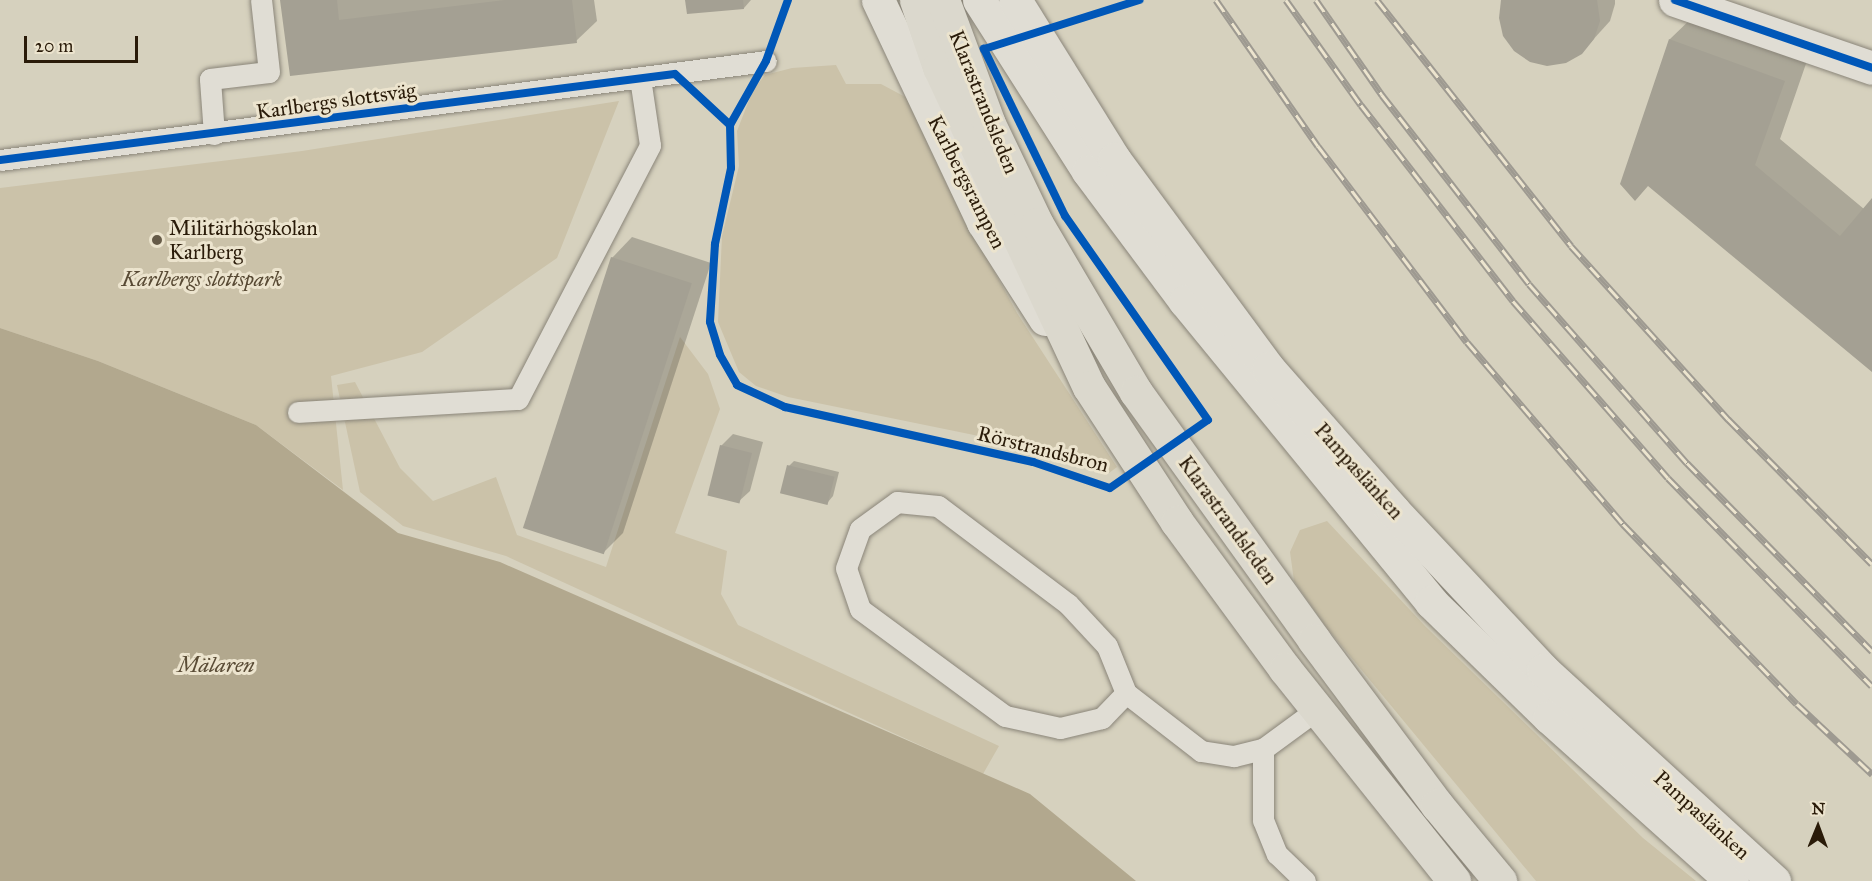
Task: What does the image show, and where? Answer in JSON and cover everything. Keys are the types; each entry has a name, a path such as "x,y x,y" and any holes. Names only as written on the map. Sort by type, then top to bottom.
{"highway":[{"name":"Klarastrandsleden","path":"916,0 939,67 1089,387 1178,522 1316,710 1454,881"},
{"name":"Klarastrandsleden","path":"943,0 989,124 1037,224 1136,392 1314,640 1437,805 1500,881"}],"main road":[{"name":"Karlbergsrampen","path":"878,0 983,222 1089,387"},
{"name":"Pampaslänken","path":"979,0 1088,171 1185,301 1431,602 1549,717 1732,881"},
{"name":"Pampaslänken","path":"1015,0 1114,159 1268,368 1393,510 1543,670 1774,881"},
{"path":"1676,0 1872,68"}],"lane":[{"path":"214,134 210,79 269,72 261,0"},
{"name":"Karlbergs slottsväg","path":"0,160 766,61"},
{"path":"298,412 519,399 650,145 640,78"},
{"path":"1126,693 1102,718 1060,728 1005,716 860,609 846,568 860,529 897,502 938,506 1068,604 1107,646 1126,693 1201,751 1234,756 1263,748 1316,710"},
{"path":"1263,748 1263,820 1277,854 1305,881"}],"green space":[{"path":"836,65 846,84 881,84 909,99 947,185 1017,313 1117,467 1109,473 1023,445 788,397 756,386 739,372 718,322 722,236 739,166 737,131 753,90 765,75 792,68"},
{"name":"Karlbergs slottspark","path":"619,101 557,258 422,352 331,376 343,490 256,425 98,361 0,328 0,188 302,151"},
{"path":"680,337 708,374 720,409 675,533 727,551 721,594 738,625 999,746 983,774 506,556 403,526 360,492 337,385 355,382 400,468 433,501 496,477 517,535 606,567"},
{"path":"1327,521 1425,626 1643,838 1696,881 1536,881 1326,627 1294,581 1290,552 1300,530"}],"water":[{"name":"Mälaren","path":"0,328 98,361 256,425 398,533 500,562 1030,794 1136,881 0,881"}],"building":[{"path":"280,0 337,0 339,20 505,0 572,0 577,43 290,76"},
{"path":"685,0 743,0 744,9 687,14"},
{"path":"1501,0 1597,0 1600,21 1594,39 1582,54 1566,63 1547,66 1530,62 1514,51 1503,36 1499,18"},
{"path":"1669,39 1785,81 1755,165 1840,236 1872,198 1872,372 1648,186 1635,201 1620,184"},
{"path":"611,257 692,283 604,554 523,528"},
{"path":"720,445 752,453 739,503 707,495"},
{"path":"787,465 835,477 828,505 780,493"}],"railway":[{"path":"1216,0 1318,146 1467,342 1623,524 1797,704 1872,774"},
{"path":"1286,0 1361,105 1513,301 1668,478 1872,686"},
{"path":"1316,0 1382,95 1529,284 1687,463 1872,651"},
{"path":"1377,0 1571,246 1728,419 1872,564"}],"cycle path":[{"path":"730,125 766,61 788,0"},
{"name":"Rörstrandsbron","path":"0,160 675,74 730,125 731,168 715,244 710,322 720,355 737,385 785,407 1033,462 1110,488 1208,420 1065,216 984,49 1139,0"},
{"path":"1675,0 1872,68"}],"place":[{"name":"Militärhögskolan Karlberg","path":"157,240"}]}
